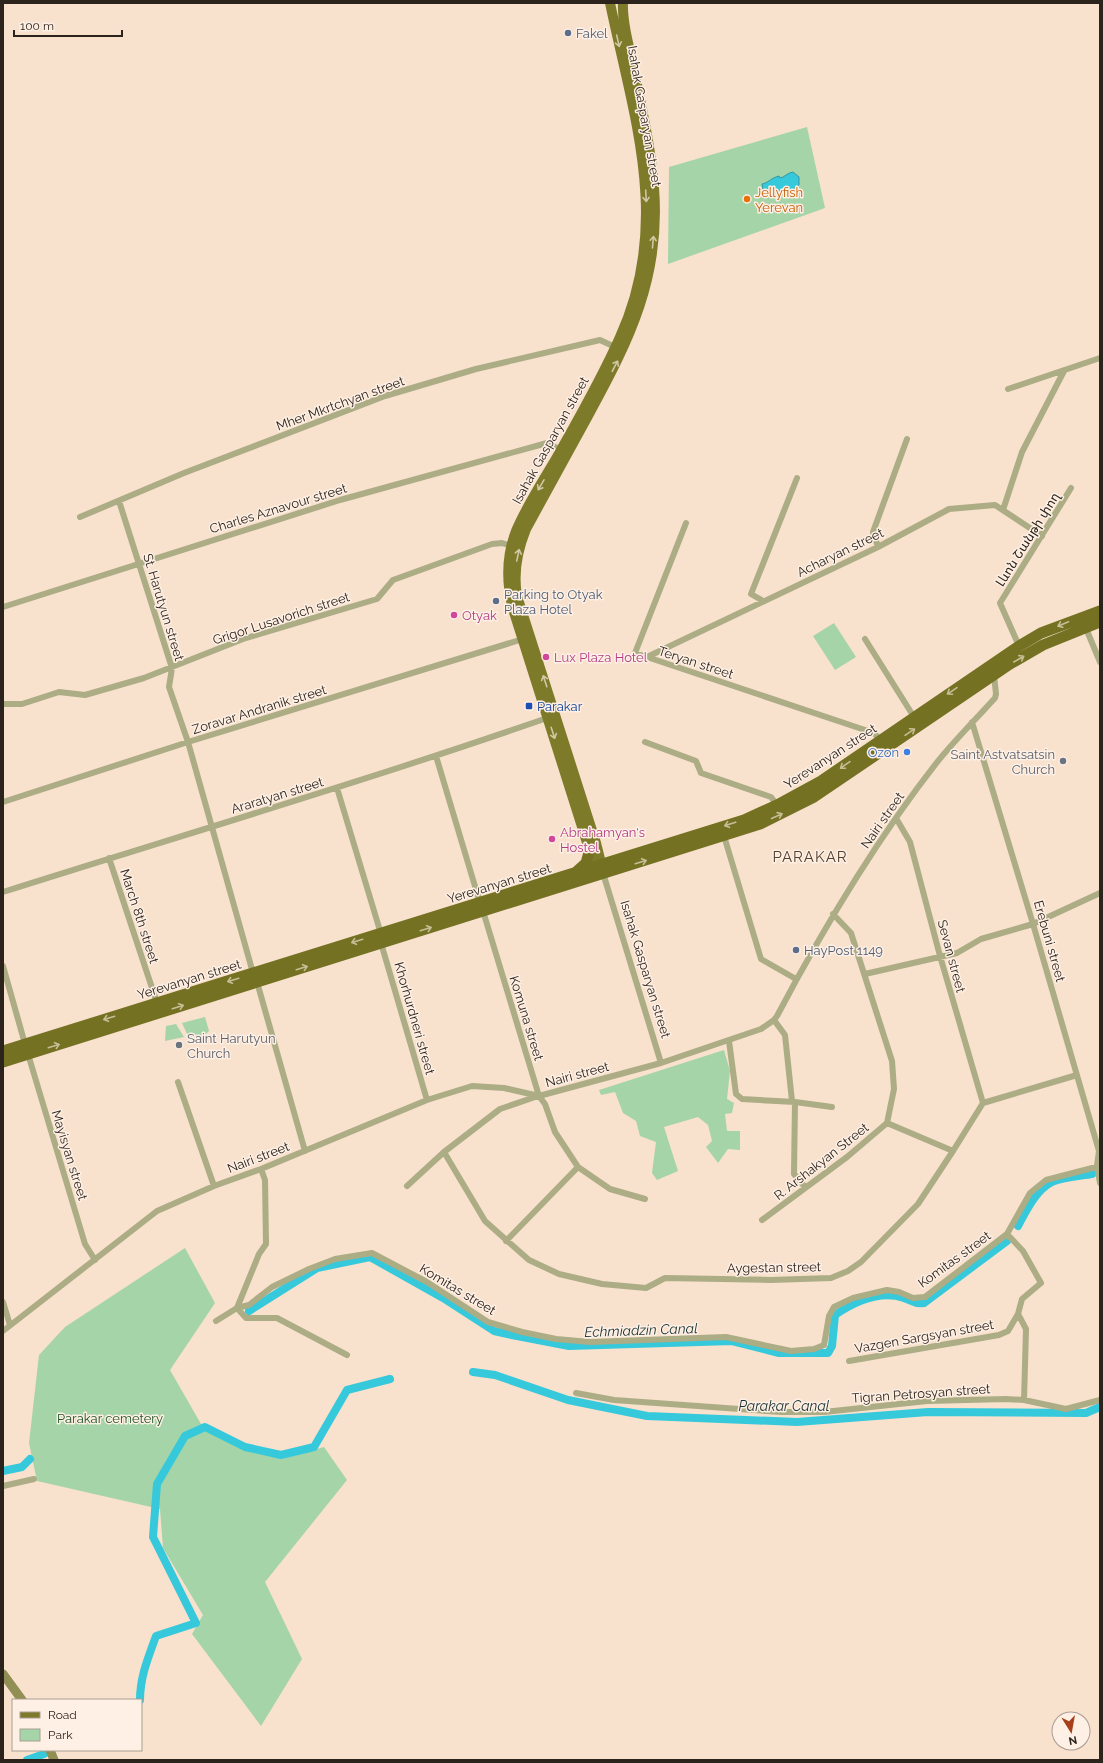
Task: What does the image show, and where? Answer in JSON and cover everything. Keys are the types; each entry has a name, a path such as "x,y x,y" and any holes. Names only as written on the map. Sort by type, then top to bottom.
{"highway":[{"name":"Yerevanyan street","path":"482,907 574,874 601,872 744,820 776,805 821,781 1019,646 1042,633 1100,611"},
{"name":"Yerevanyan street","path":"3,1051 27,1049 381,938 760,824 814,797 994,675 1043,645 1085,626 1100,622"},
{"path":"574,874 586,863 590,849"},
{"name":"Yerevanyan street","path":"3,1062 27,1049 158,1003 255,978"}],"main road":[{"name":"Isahak Gasparyan street","path":"601,872 595,838 552,716 522,639 508,587 507,565 511,546 519,524 561,450 615,348 628,316 638,282 646,241 647,213 642,158 610,3"},
{"name":"Isahak Gasparyan street","path":"601,872 590,849 517,596 515,582 519,547 526,528 624,349 640,306 651,261 655,217 654,180 625,24 623,3"},
{"path":"3,1674 21,1699"}],"street":[{"name":"Mher Mkrtchyan street","path":"80,517 184,473 385,396 476,369 600,340 615,348"},
{"path":"1008,389 1100,358"},
{"path":"1003,510 1022,452 1064,371"},
{"path":"878,546 873,532 907,439"},
{"name":"Charles Aznavour street","path":"3,607 340,500 547,443 561,450"},
{"path":"763,601 751,594 797,478"},
{"name":"Լևոն Շանթի փող","path":"1019,646 1000,603 1071,488"},
{"name":"St. Harutyun street","path":"119,501 140,563 172,668 169,687 188,742 305,1151"},
{"name":"Acharyan street","path":"647,657 878,546 949,509 995,505 1042,536"},
{"name":"Teryan street","path":"686,523 635,653 874,733 880,740"},
{"name":"Grigor Lusavorich street","path":"3,704 22,704 59,692 86,696 144,678 243,639 377,599 393,580 478,549 502,543 511,546"},
{"path":"1085,626 1100,662"},
{"name":"Zoravar Andranik street","path":"3,802 188,742 522,639"},
{"path":"865,639 914,717"},
{"name":"Nairi street","path":"3,1331 157,1211 214,1186 261,1169 427,1100 472,1086 504,1088 539,1096 661,1063 762,1029 774,1020 832,914 896,818 939,760 996,696 994,675"},
{"name":"Araratyan street","path":"3,892 337,788 552,716"},
{"name":"Erebuni street","path":"972,722 1077,1075 1098,1151 1098,1166"},
{"path":"645,742 696,761 701,773 771,797 776,805"},
{"name":"Komuna street","path":"436,756 539,1096 545,1104 555,1132 578,1167 610,1189 645,1200"},
{"name":"Khorhurdneri street","path":"337,788 427,1100"},
{"name":"Sevan street","path":"896,818 910,842 940,956 983,1103"},
{"path":"724,836 761,959 796,979"},
{"name":"March 8th street","path":"109,858 158,1003"},
{"name":"Isahak Gasparyan street","path":"601,872 661,1063"},
{"path":"865,974 957,953 980,939 1033,924 1100,893"},
{"name":"R. Arshakyan Street","path":"762,1220 847,1157 886,1123 894,1089 892,1061 851,933 832,914"},
{"name":"Mayisyan street","path":"3,966 85,1244 95,1260"},
{"path":"774,1020 785,1035 793,1102 794,1174 805,1187"},
{"path":"729,1041 736,1094 742,1099 793,1102 832,1107"},
{"path":"983,1103 1077,1075"},
{"path":"178,1082 214,1186"},
{"path":"407,1186 444,1152 500,1108 539,1096"},
{"name":"Aygestan street","path":"444,1152 485,1221 529,1260 559,1274 602,1284 646,1288 665,1278 771,1280 831,1278 848,1271 861,1262 913,1209 953,1151 983,1103"},
{"path":"886,1123 953,1151"},
{"path":"1098,1166 1100,1183"},
{"name":"Komitas street","path":"216,1321 237,1308 249,1305 272,1287 309,1269 335,1259 372,1253 427,1282 488,1322 522,1332 590,1342 726,1337 791,1351 814,1349 824,1345 829,1316 834,1307 853,1298 887,1290 899,1292 913,1298 925,1297 1007,1234 1030,1193 1046,1180 1098,1166"},
{"path":"506,1241 578,1167"},
{"path":"261,1169 266,1180 266,1244 259,1254 237,1308 246,1318 277,1318 347,1355"},
{"name":"Vazgen Sargsyan street","path":"849,1361 999,1335 1008,1331 1018,1314 1022,1299 1041,1283 1023,1251 1007,1234"},
{"path":"3,1302 10,1325"},
{"path":"1018,1314 1026,1329 1024,1400"},
{"name":"Tigran Petrosyan street","path":"576,1394 614,1400 781,1412 824,1412 927,1401 1006,1398 1066,1408 1100,1400"},
{"path":"3,1486 34,1479"}],"green space":[{"path":"807,127 825,208 668,264 669,167"},
{"path":"834,623 856,657 835,670 813,636"},
{"path":"205,1017 209,1031 199,1041 195,1038 189,1038 182,1023"},
{"path":"176,1024 184,1037 165,1041 166,1026"},
{"path":"724,1050 730,1071 727,1099 734,1103 732,1113 725,1114 727,1131 740,1131 740,1150 728,1149 718,1163 706,1147 712,1141 708,1125 698,1117 664,1127 678,1171 657,1180 652,1173 656,1142 640,1136 636,1121 623,1113 615,1092 601,1095 599,1090"},
{"name":"Parakar cemetery","path":"185,1248 215,1303 170,1370 201,1424 282,1459 324,1447 347,1480 265,1582 302,1659 261,1726 192,1634 203,1615 163,1548 160,1509 37,1481 29,1443 39,1355 65,1327"}],"water":[{"path":"793,172 799,177 799,185 790,191 775,197 773,195 769,197 764,195 762,184 776,177 779,176 780,178"}],"waterway":[{"name":"Echmiadzin Canal","path":"1018,1226 1036,1195 1046,1186 1061,1179 1092,1174"},
{"name":"Echmiadzin Canal","path":"249,1311 317,1268 370,1257 443,1298 494,1331 512,1335 569,1346 732,1341 779,1353 828,1353 832,1346 835,1315 842,1310 859,1302 877,1296 886,1295 904,1298 918,1303 924,1303 1007,1241"},
{"name":"Parakar Canal","path":"473,1372 495,1375 568,1400 647,1416 797,1422 928,1412 1086,1413 1100,1407"},
{"name":"Parakar Canal","path":"140,1699 143,1675 156,1636 196,1623 153,1537 157,1484 185,1436 205,1427 245,1447 281,1455 314,1447 347,1390 390,1379"},
{"name":"Echmiadzin Canal","path":"3,1471 22,1467 30,1459"},
{"name":"Parakar Canal","path":"27,1760 44,1754"}],"place":[{"name":"Fakel","path":"568,33"},
{"name":"Jellyfish Yerevan","path":"747,199"},
{"name":"Parking to Otyak Plaza Hotel","path":"496,601"},
{"name":"Otyak","path":"454,615"},
{"name":"Lux Plaza Hotel","path":"546,657"},
{"name":"Parakar","path":"529,706"},
{"name":"Ozon","path":"907,752"},
{"name":"Saint Astvatsatsin Church","path":"1063,761"},
{"name":"Abrahamyan's Hostel","path":"552,839"},
{"name":"HayPost 1149","path":"796,950"},
{"name":"Saint Harutyun Church","path":"179,1045"}],"district":[{"name":"PARAKAR","path":"810,857"}]}
